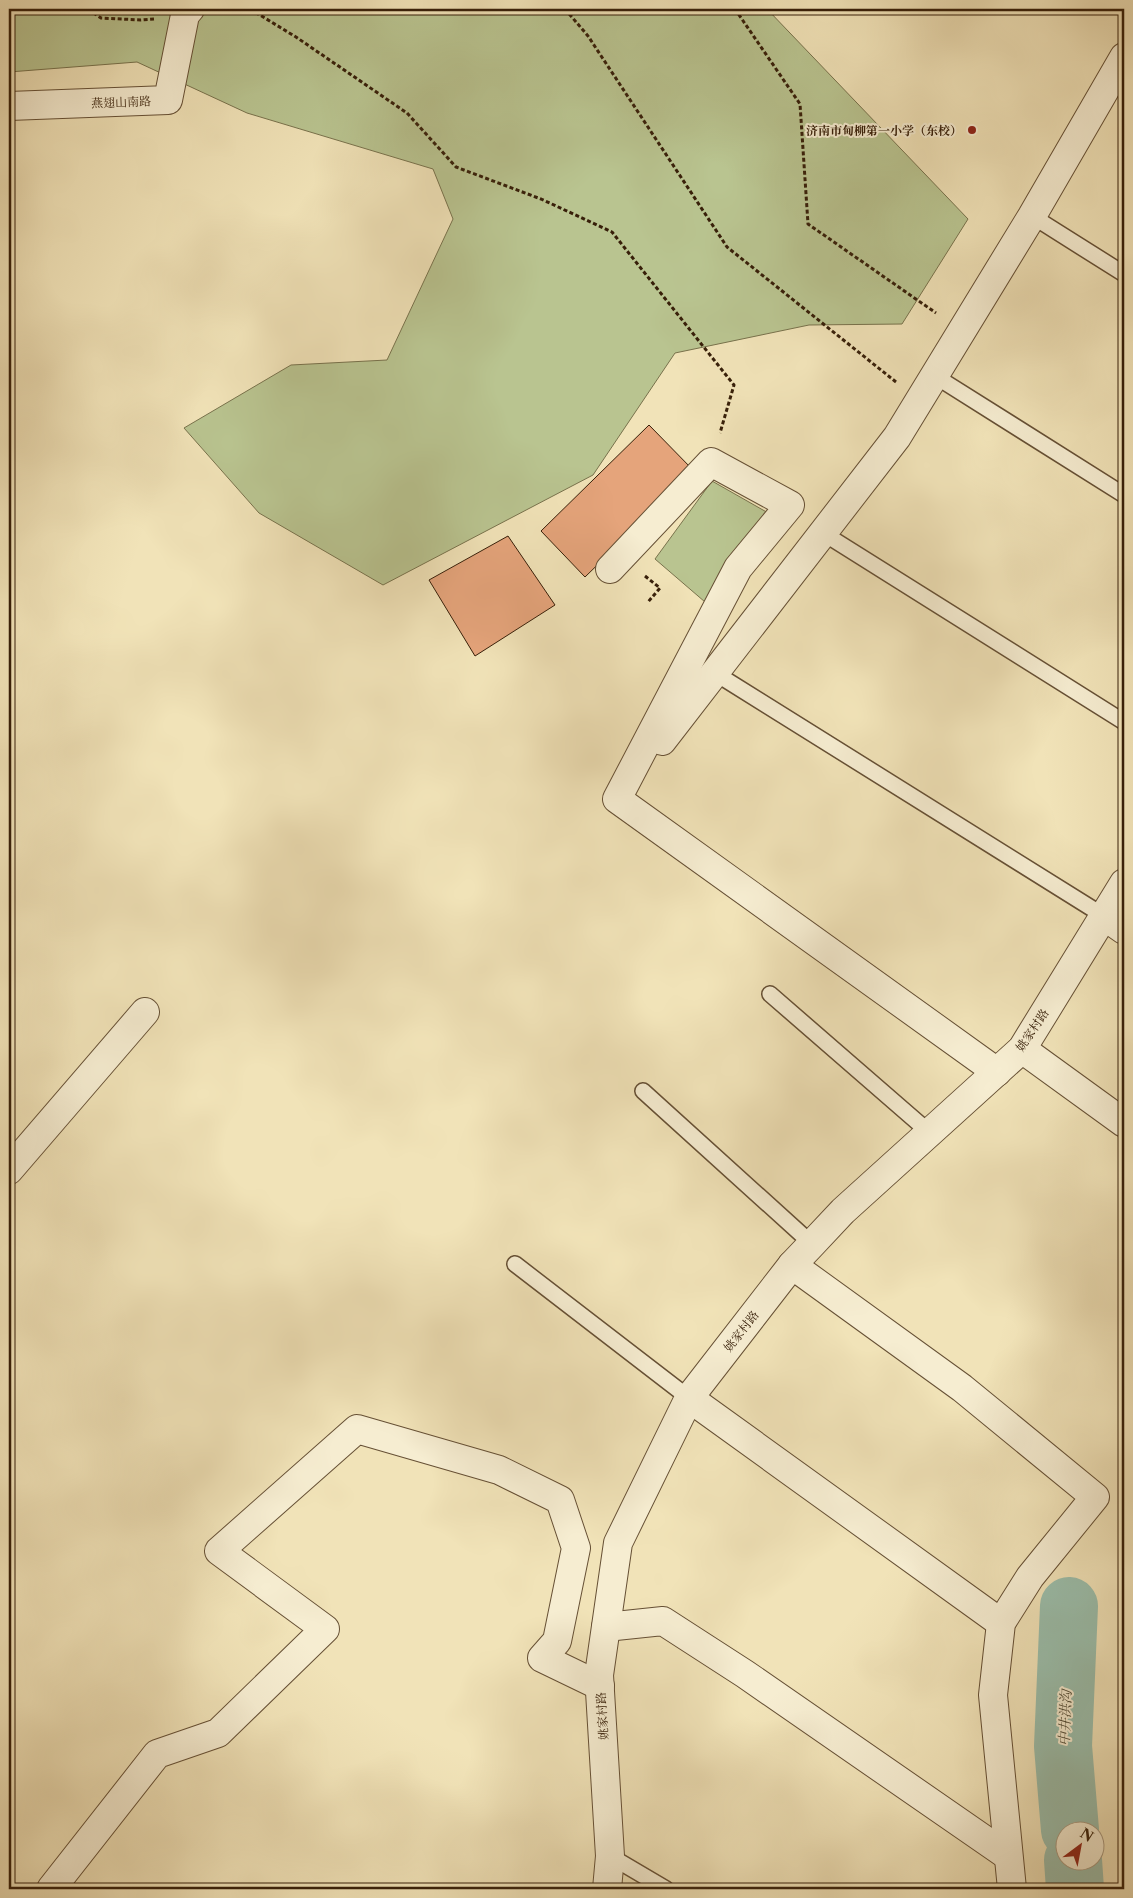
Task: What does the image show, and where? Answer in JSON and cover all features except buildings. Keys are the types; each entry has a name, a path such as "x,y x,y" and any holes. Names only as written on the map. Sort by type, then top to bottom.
{"street":[{"name":"燕翅山南路","path":"9,106 168,100 188,12"},
{"path":"617,799 897,437 1032,216 1124,59"},
{"path":"610,569 711,462 790,505 738,568 617,799"},
{"path":"617,799 997,1072"},
{"name":"姚家村路","path":"607,1889 610,1856 600,1675 618,1543 690,1398 792,1265 843,1211 1022,1048 1114,923 1124,883"},
{"path":"9,1170 145,1012"},
{"path":"1022,1048 1124,1123"},
{"path":"792,1265 962,1388 1095,1497 1030,1577 1001,1623 993,1695 1012,1889"},
{"path":"690,1398 1001,1623"},
{"path":"51,1889 157,1754 218,1733 325,1629 219,1551 358,1429 499,1470 560,1500 576,1548 558,1640 542,1658 600,1686"},
{"path":"606,1627 663,1621 745,1674 1008,1856"}],"lane":[{"path":"1032,216 1124,274"},
{"path":"934,376 1124,495"},
{"path":"823,533 1124,722"},
{"path":"715,673 1114,923"},
{"path":"770,994 930,1133"},
{"path":"643,1091 812,1244"},
{"path":"515,1264 690,1398"},
{"path":"610,1856 666,1889"}],"path":[{"path":"88,9 101,18 141,20 188,12"},
{"path":"250,9 296,37 407,113 456,166 542,199 612,232 734,385 711,462"},
{"path":"565,9 588,36 727,247 919,401"},
{"path":"735,9 800,104 808,224 962,331"}],"green space":[{"path":"9,9 767,9 968,219 902,324 809,325 675,353 593,475 383,585 259,513 184,428 291,365 387,360 453,219 433,169 247,113 137,62 9,72"},
{"path":"712,481 770,514 705,602 655,559"}],"waterway":[{"name":"中井洪沟","path":"1069,1606 1063,1746 1069,1820"},
{"name":"中井洪沟","path":"1074,1870 1075,1889"}],"place":[{"name":"济南市甸柳第一小学（东校）","path":"972,130"}]}
